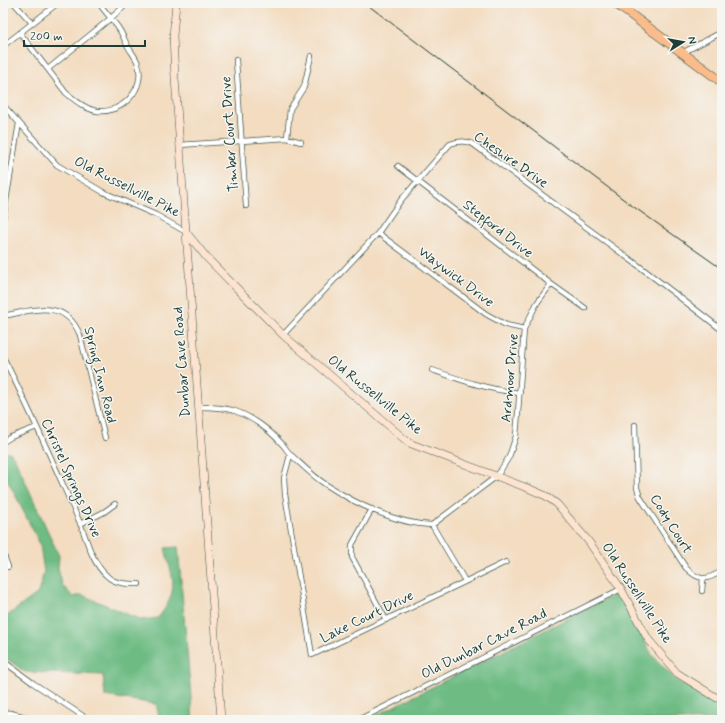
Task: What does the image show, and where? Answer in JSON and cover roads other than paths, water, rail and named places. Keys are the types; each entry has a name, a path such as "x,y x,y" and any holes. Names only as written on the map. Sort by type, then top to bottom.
{"highway":[{"path":"615,3 722,82"}],"street":[{"path":"14,3 32,23"},
{"path":"3,46 58,3"},
{"path":"20,32 66,93 75,101 88,108 98,111 107,111 117,108 128,101 134,93 140,74 138,63 120,30 98,3"},
{"path":"48,69 128,3"},
{"name":"Dunbar Cave Road","path":"176,3 173,36 179,145 221,720"},
{"path":"682,53 722,32"},
{"path":"288,138 290,109 304,87 311,56"},
{"name":"Timber Court Drive","path":"236,60 246,206"},
{"name":"Old Russellville Pike","path":"3,105 57,165 102,192 156,215 186,232 207,258 282,335 409,442 546,496 557,504 589,542 621,589 648,639 677,673 716,698 722,698"},
{"path":"3,219 19,123"},
{"path":"179,145 288,138 301,142"},
{"name":"Cheshire Drive","path":"282,335 378,233 401,200 450,144 458,141 468,142 632,261 722,330"},
{"name":"Stepford Drive","path":"398,166 584,308"},
{"name":"Waywick Drive","path":"378,233 486,314 506,325 524,329"},
{"name":"Ardmoor Drive","path":"497,476 509,457 516,436 524,329 537,303 551,284"},
{"name":"Spring Inn Road","path":"3,316 44,308 60,312 72,320 77,326 80,335 105,438"},
{"name":"Christel Springs Drive","path":"3,357 23,395 96,564 108,578 126,584 139,584"},
{"path":"432,370 480,387 520,393"},
{"path":"199,407 225,408 246,416 259,424 283,444 290,455 324,483 372,509 407,522 432,525 497,476"},
{"name":"Cody Court","path":"635,426 638,493 686,568 700,579 703,579"},
{"path":"3,442 11,437 37,427"},
{"name":"Lake Court Drive","path":"290,455 284,478 285,494 312,655 506,562"},
{"path":"80,524 104,512 115,504"},
{"path":"372,509 352,545 352,557 386,620"},
{"path":"432,525 465,581"},
{"path":"3,553 8,567"},
{"path":"702,591 703,579 714,576 722,571"},
{"name":"Old Dunbar Cave Road","path":"358,720 621,589"},
{"path":"3,661 89,720"},
{"path":"3,712 27,717 31,720"}],"railway":[{"path":"365,3 631,205 722,269"}]}
